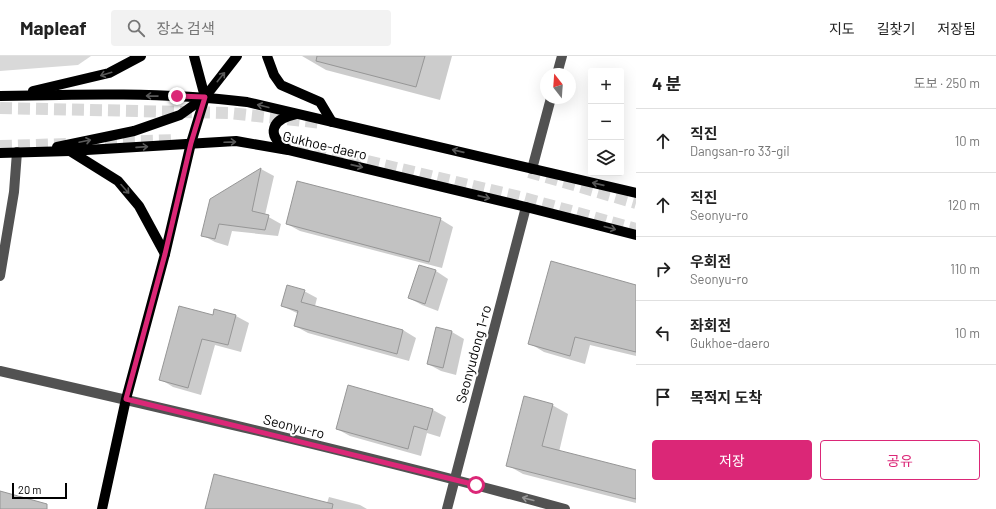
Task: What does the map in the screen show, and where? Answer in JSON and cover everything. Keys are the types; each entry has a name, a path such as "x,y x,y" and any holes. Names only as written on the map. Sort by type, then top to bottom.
{"main road":[{"path":"13,96 109,73 141,56"},
{"path":"102,509 126,399 165,254 191,143 205,97 194,56"},
{"path":"33,152 134,131 180,115 205,97 237,56"},
{"path":"267,56 274,75 281,85 320,102 332,122"},
{"name":"Gukhoe-daero","path":"0,96 78,94 205,97 247,102 636,193"},
{"path":"288,150 278,143 274,135 275,127 285,116 296,114"},
{"name":"Gukhoe-daero","path":"0,153 70,151 236,141 288,150 636,235"},
{"path":"70,151 118,181 140,206 165,254"}],"street":[{"path":"559,68 562,56"},
{"path":"532,169 549,104"},
{"path":"0,276 14,192 17,152"},
{"name":"Seonyudong 1-ro","path":"447,509 526,207"},
{"name":"Seonyu-ro","path":"0,371 126,399 455,479 566,509"}],"shaded area":[{"path":"0,56 91,56 78,65 0,71"}],"building":[{"path":"317,56 425,56 416,87 316,61"},
{"path":"261,168 252,211 269,215 265,230 219,224 215,239 201,236 210,199"},
{"path":"297,181 441,218 429,262 286,224"},
{"path":"551,261 636,285 636,352 575,337 570,356 528,344"},
{"path":"419,265 436,270 425,304 408,298"},
{"path":"287,285 305,290 301,302 403,330 397,354 294,326 298,311 281,306"},
{"path":"179,306 213,315 214,309 236,315 228,345 202,339 188,388 159,380"},
{"path":"436,327 452,331 443,368 427,364"},
{"path":"348,385 433,409 427,430 414,426 408,449 336,429"},
{"path":"524,396 553,404 542,446 636,470 636,499 506,466"},
{"path":"214,474 333,504 332,509 205,509"},
{"path":"0,491 47,504 47,509 0,509"}],"tunnel":[{"path":"0,108 229,113 323,123"},
{"path":"87,143 177,140"},
{"path":"0,146 69,144"},
{"path":"279,146 307,147 520,197 636,229"},
{"path":"529,172 636,203"}],"route":[{"path":"177,96 205,97 191,143 165,254 126,399 476,485"}]}
